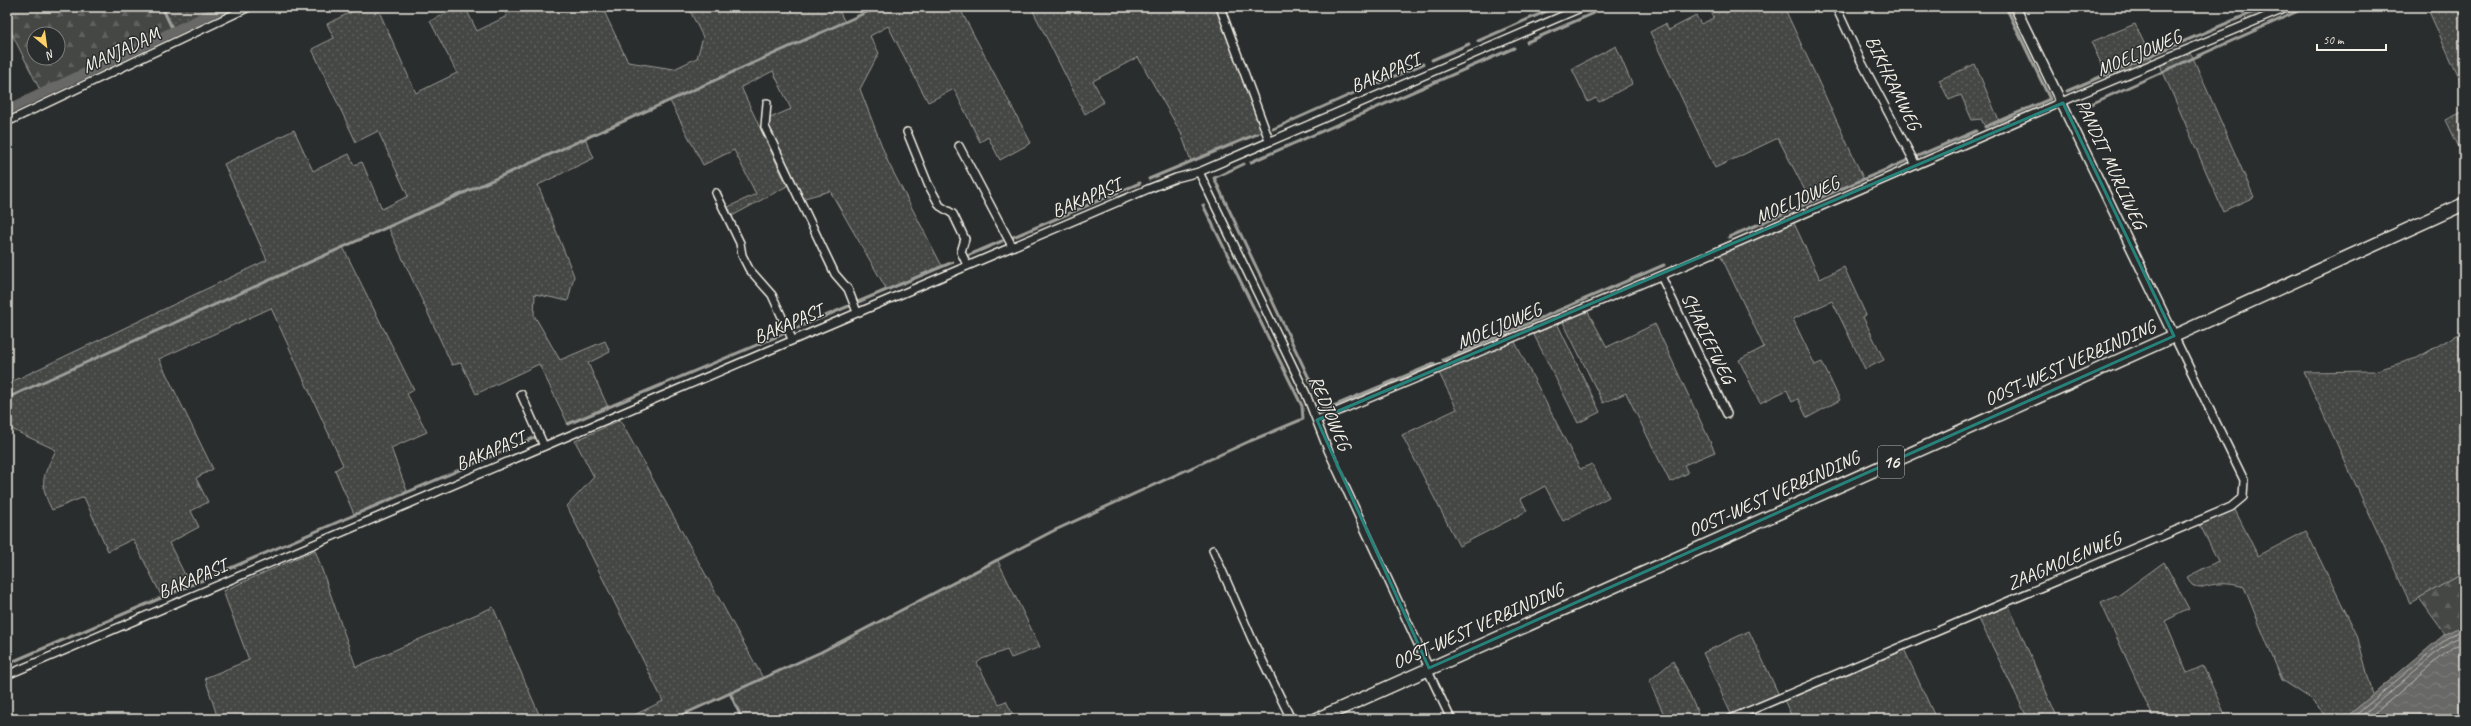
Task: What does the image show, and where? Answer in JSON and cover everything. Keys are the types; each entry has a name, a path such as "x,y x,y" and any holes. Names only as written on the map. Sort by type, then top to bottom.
{"main road":[{"name":"OOST-WEST VERBINDING","path":"1317,719 1428,668 2174,336 2464,204"}],"street":[{"name":"MANJADAM","path":"7,122 249,7"},
{"path":"1220,7 1269,140"},
{"name":"BAKAPASI","path":"7,675 792,339 1176,178 1199,172 1269,140 1583,7"},
{"name":"BIKHRAMWEG","path":"1836,7 1915,163"},
{"name":"PANDIT MURLIWEG","path":"2015,7 2063,103 2174,336"},
{"name":"MOELJOWEG","path":"1317,420 1661,276 1915,163 2063,103 2289,7"},
{"path":"767,103 765,127 835,274 848,289 857,312"},
{"path":"907,132 928,184 940,206 953,214 966,239 961,252 967,265"},
{"path":"959,146 1012,246"},
{"name":"REDJOWEG","path":"1199,172 1280,338 1317,420 1328,450 1452,719"},
{"path":"716,193 740,243 742,255 749,269 772,295 792,339"},
{"name":"SHARIEFWEG","path":"1661,276 1727,414"},
{"name":"ZAAGMOLENWEG","path":"1730,719 2231,507 2243,497 2244,480 2174,336"},
{"path":"521,394 544,446"},
{"path":"1213,550 1291,719"}],"highlighted area":[{"path":"2063,103 2174,336 1429,668 1317,420"}],"green space":[{"path":"7,7 162,7 174,32 42,94 28,66 66,66 66,26 26,26 26,62 7,24"},
{"path":"162,7 225,7 174,32"},
{"path":"361,7 377,7 416,93 457,73 430,21 461,7 465,7 477,31 507,16 503,7 602,7 628,62 674,69 697,58 703,37 688,7 837,7 845,22 878,7 959,7 1031,143 1000,160 988,137 980,142 954,89 928,102 888,26 870,36 879,53 860,89 888,162 942,266 887,290 830,191 801,199 768,130 770,118 791,109 773,71 741,87 787,186 732,216 728,207 756,194 734,150 703,165 670,101 585,138 594,158 538,185 574,276 568,301 535,294 534,315 560,360 605,341 610,352 588,363 608,407 568,424 539,364 476,394 461,363 452,365 388,227 343,247 414,390 407,394 427,432 391,448 407,491 354,514 335,470 343,465 271,308 159,359 213,469 196,478 208,502 191,511 199,527 169,543 190,585 162,597 133,539 108,551 84,497 52,510 45,493 44,480 45,473 56,450 7,427 7,384 267,260 224,164 294,130 313,171 349,154 354,165 362,162 382,209 408,196 378,131 356,142 312,49 334,38 327,24"},
{"path":"1031,7 1217,7 1262,132 1191,161 1181,133 1138,57 1093,81 1104,102 1085,114"},
{"path":"1709,7 1784,7 1864,180 1811,202 1778,138 1715,168 1650,32 1665,24 1669,30 1696,16 1701,24 1714,18"},
{"path":"2240,7 2281,7 2247,22"},
{"path":"2427,7 2457,7 2464,22 2464,89"},
{"path":"2135,24 2153,62 2109,80 2091,42"},
{"path":"1616,46 1632,84 1599,102 1596,98 1588,102 1572,69"},
{"path":"2190,51 2254,197 2223,211 2160,65"},
{"path":"1975,64 1999,121 1985,127 1981,119 1972,120 1961,95 1949,100 1939,80"},
{"path":"2464,111 2464,158 2446,120"},
{"path":"1793,221 1820,279 1844,267 1866,315 1863,317 1884,360 1865,369 1832,301 1793,319 1815,365 1822,362 1840,400 1807,418 1798,399 1792,402 1787,390 1760,403 1739,360 1764,347 1720,254"},
{"path":"1587,310 1607,347 1655,324 1715,452 1684,465 1688,473 1670,482 1626,393 1603,403 1562,320"},
{"path":"1557,323 1600,412 1578,423 1533,333"},
{"path":"2458,334 2464,348 2464,573 2410,603 2304,372 2374,371 2417,358"},
{"path":"1514,340 1580,469 1592,464 1609,497 1563,521 1545,486 1521,499 1527,511 1459,546 1402,435 1457,409 1438,371"},
{"path":"620,420 763,678 821,652 997,559 1040,647 1011,658 1007,650 982,659 977,663 999,704 1006,701 1015,719 742,719 729,693 680,716 682,719 626,719 663,701 567,506 594,477 575,441"},
{"path":"2234,508 2258,556 2306,531 2357,635 2373,695 2344,719 2326,719 2326,715 2308,697 2282,680 2244,587 2232,584 2221,584 2199,588 2192,585 2187,577 2218,561 2200,525"},
{"path":"315,550 356,667 493,607 541,719 218,719 205,678 249,660 223,591"},
{"path":"2164,562 2189,609 2165,621 2187,673 2203,666 2227,719 2154,719 2101,603 2119,595"},
{"path":"2464,573 2464,625 2445,634 2419,598"},
{"path":"2008,604 2058,719 2028,719 1978,617"},
{"path":"1749,631 1779,695 1732,716 1703,653"},
{"path":"1904,649 1936,719 1793,719 1784,700"},
{"path":"1673,661 1701,719 1666,719 1649,681"}],"water":[{"path":"2464,625 2464,719 2344,719 2445,634"}],"waterway":[{"path":"162,7 174,32"},
{"path":"7,110 225,7"},
{"path":"7,398 878,7"},
{"path":"1478,41 1556,7"},
{"path":"1985,127 2050,99 2006,7"},
{"path":"2067,91 2265,7"},
{"path":"2082,108 2307,7"},
{"path":"1527,42 1594,13"},
{"path":"1432,60 1469,44"},
{"path":"1251,162 1514,48"},
{"path":"1374,85 1423,64"},
{"path":"1273,129 1363,89"},
{"path":"1729,237 1976,131"},
{"path":"1149,179 1257,134"},
{"path":"1244,164 1214,178 1324,410 1434,364"},
{"path":"1011,238 1140,183"},
{"path":"673,719 821,652 1053,531 1250,441 1303,419 1302,406 1203,205"},
{"path":"967,256 1002,241"},
{"path":"858,302 953,262"},
{"path":"1443,360 1664,265"},
{"path":"792,330 849,306"},
{"path":"568,424 783,334"},
{"path":"7,664 536,437"},
{"path":"730,693 742,719"}]}
